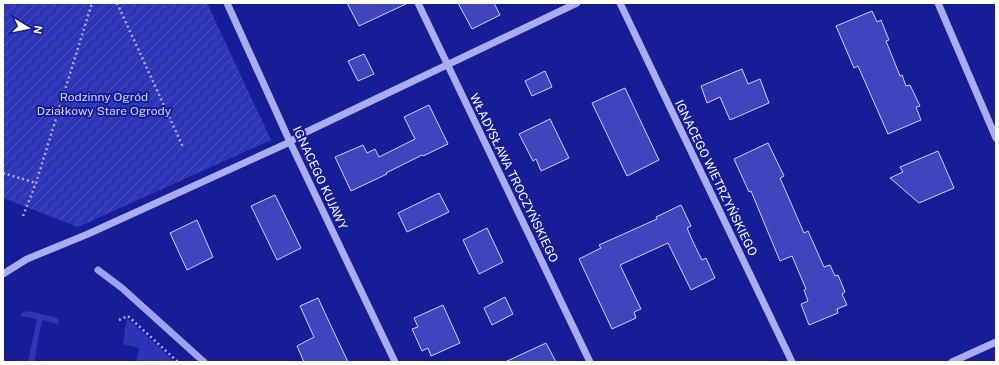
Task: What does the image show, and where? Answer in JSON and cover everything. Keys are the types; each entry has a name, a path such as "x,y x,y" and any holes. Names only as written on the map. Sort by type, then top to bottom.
{"street":[{"name":"IGNACEGO KUJAWY","path":"227,3 290,142 395,362"},
{"name":"WŁADYSŁAWA TROCZYŃSKIEGO","path":"418,3 590,362"},
{"path":"3,274 27,259 88,234 290,142 300,135 577,3"},
{"name":"IGNACEGO WIETRZYŃSKIEGO","path":"620,3 792,362"},
{"path":"938,3 996,138"},
{"path":"952,362 963,360 996,342"}],"path":[{"path":"23,216 36,183 92,3"},
{"path":"117,3 183,147"},
{"path":"3,173 36,183"},
{"path":"119,320 128,316 178,362"}],"green space":[{"name":"Rodzinny Ogród Działkowy Stare Ogrody","path":"3,3 207,3 271,140 78,227 3,198"},
{"path":"27,311 58,319 58,324 42,320 34,362 28,362 37,319 21,316 23,312"},
{"path":"127,318 175,362 136,362 139,348 123,344"}],"building":[{"path":"347,3 408,3 359,26"},
{"path":"458,3 494,3 500,15 472,29"},
{"path":"872,11 877,22 881,20 889,40 886,41 900,76 902,75 906,86 910,85 920,106 916,107 921,120 888,134 858,66 854,68 836,26"},
{"path":"364,54 374,74 358,81 348,61"},
{"path":"742,69 748,84 760,79 769,103 730,120 720,97 707,103 701,86"},
{"path":"545,71 552,87 532,96 525,81"},
{"path":"625,88 659,160 627,176 592,103"},
{"path":"429,105 448,144 423,156 422,155 351,191 335,157 363,145 367,153 375,149 379,157 415,139 404,117"},
{"path":"550,119 569,158 541,171 536,159 533,161 519,134"},
{"path":"768,143 784,176 780,178 804,233 808,231 824,267 830,265 835,276 838,275 845,292 842,294 847,305 837,309 838,313 809,325 801,304 808,301 804,290 806,289 792,256 780,261 751,191 749,192 734,159"},
{"path":"938,151 954,188 919,203 890,178 903,172 900,167"},
{"path":"439,193 449,212 407,232 398,213"},
{"path":"275,195 301,248 277,260 251,206"},
{"path":"681,205 691,226 687,228 694,244 702,260 706,258 715,278 691,290 668,243 620,265 641,309 634,312 636,318 612,329 579,259 601,248 599,245 657,219 656,217"},
{"path":"197,220 213,257 187,270 170,233"},
{"path":"487,228 503,262 479,274 463,240"},
{"path":"505,297 513,314 492,325 484,308"},
{"path":"318,298 348,362 304,362 297,346 314,337 300,306"},
{"path":"443,305 460,343 431,356 428,348 422,351 412,329 418,327 414,318"},
{"path":"546,343 556,362 505,362"}],"waterway":[{"path":"98,270 122,288 204,362"}]}
